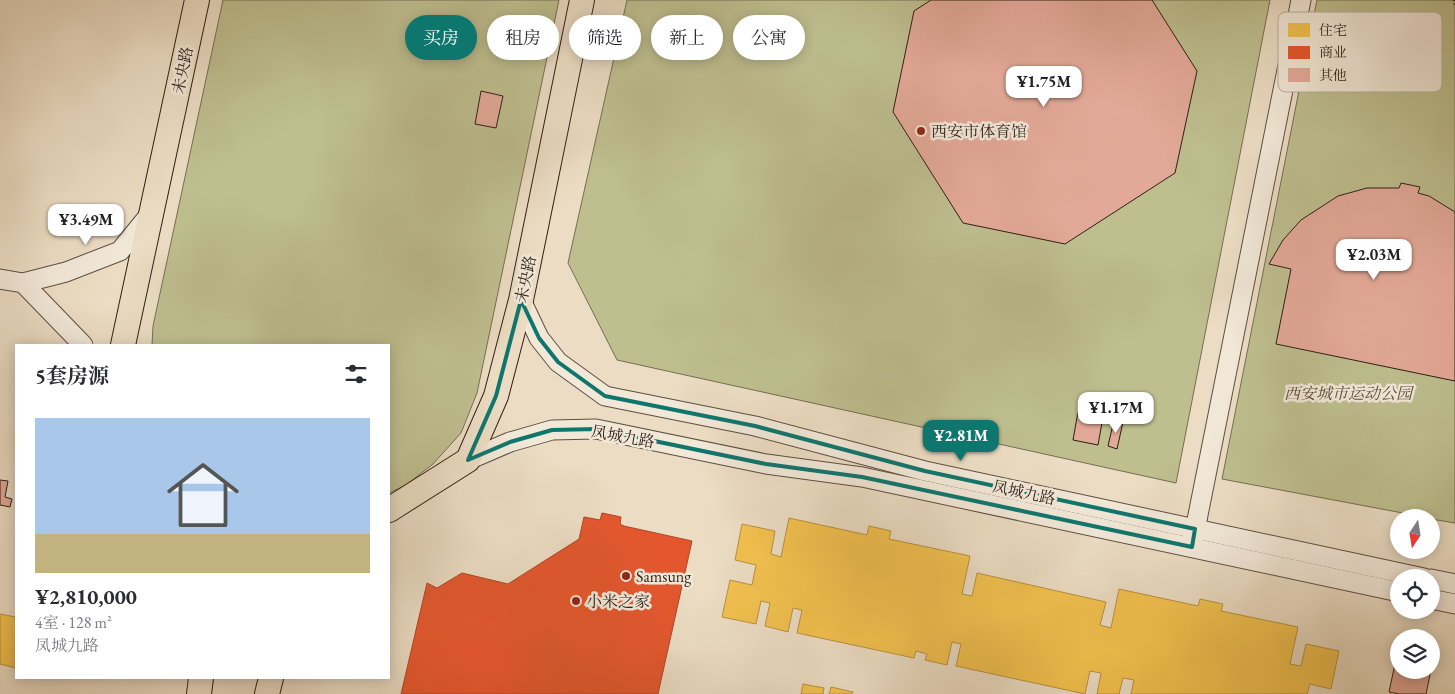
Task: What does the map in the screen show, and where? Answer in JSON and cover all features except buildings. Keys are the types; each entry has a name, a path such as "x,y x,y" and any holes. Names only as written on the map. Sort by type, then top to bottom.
{"main road":[{"name":"未央路","path":"123,344 197,0"},
{"name":"未央路","path":"468,460 496,396 521,300 582,0"},
{"path":"390,509 468,460"},
{"path":"199,694 201,679"},
{"path":"267,694 271,679"}],"street":[{"path":"1193,538 1283,92"},
{"path":"0,279 23,283 66,272 120,251 151,213"},
{"path":"23,283 82,344"},
{"name":"凤城九路","path":"521,300 539,338 558,362 605,396 755,426 1390,590"},
{"name":"凤城九路","path":"468,460 510,442 552,430 596,429 766,464 862,476 1193,538 1390,572"},
{"path":"1440,581 1455,584"},
{"path":"1440,601 1455,604"}],"path":[{"path":"1454,0 1455,6"}],"highlighted area":[{"path":"521,300 539,338 558,362 605,396 755,426 925,471 1195,529 1192,547 862,477 766,464 596,429 552,430 510,442 468,460 496,396"}],"green space":[{"path":"223,0 559,0 556,15 487,15 487,60 546,60 477,393 461,433 433,464 406,485 390,493 390,344 152,344 153,326"},
{"name":"西安市体育馆","path":"627,0 1270,0 1176,483 617,360 568,263 614,60 641,60 641,15 624,15"},
{"name":"西安城市运动公园","path":"1317,0 1455,0 1455,523 1440,520 1440,509 1390,510 1222,479 1299,92 1442,92 1442,12 1315,12"}],"place":[{"name":"西安市体育馆","path":"921,131"},
{"name":"Samsung","path":"626,576"},
{"name":"小米之家","path":"576,601"}]}
